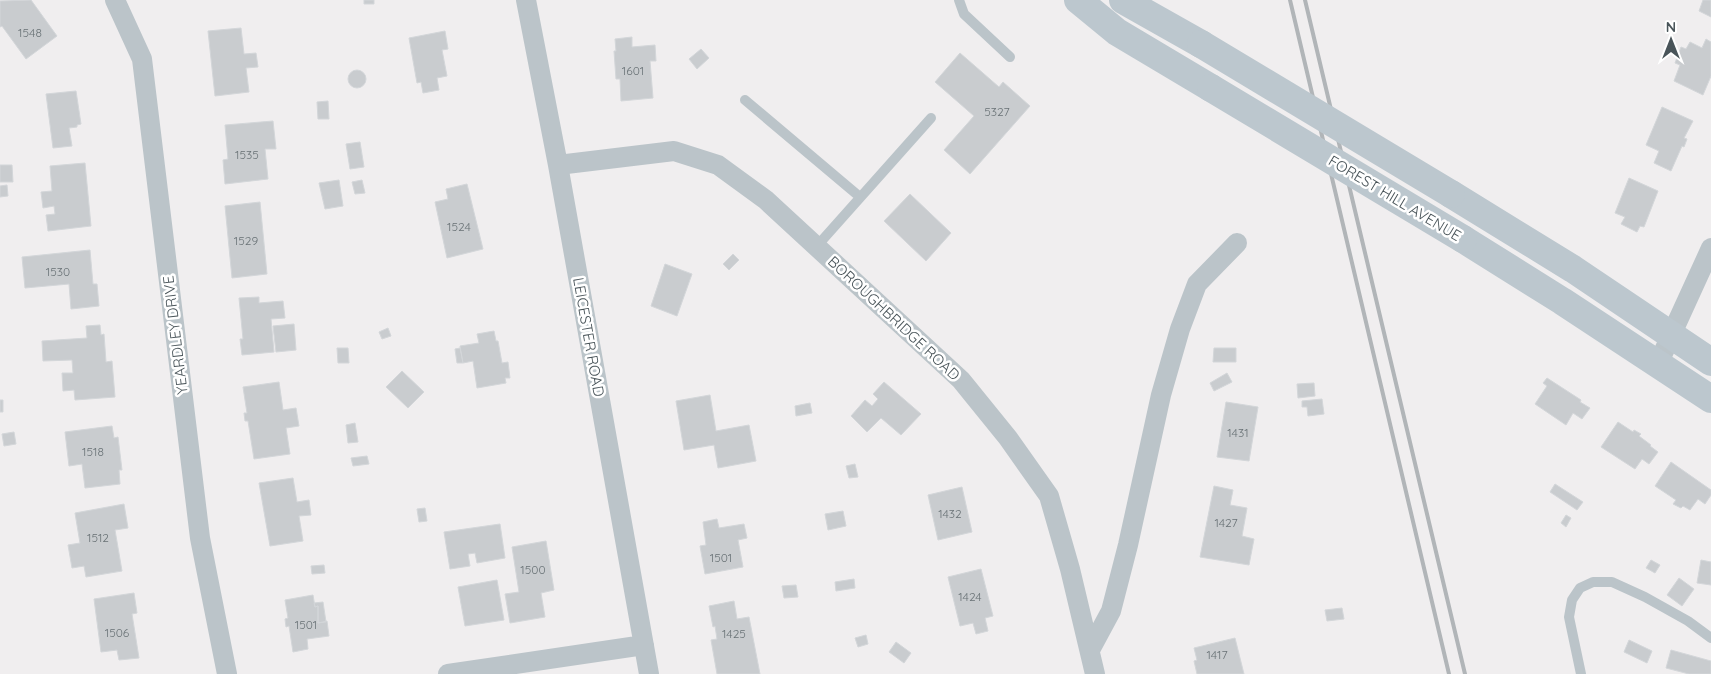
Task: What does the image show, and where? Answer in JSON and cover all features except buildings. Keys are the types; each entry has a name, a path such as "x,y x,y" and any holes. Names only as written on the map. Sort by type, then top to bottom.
{"main road":[{"name":"FOREST HILL AVENUE","path":"1078,0 1117,32 1463,238 1711,399"},
{"path":"1123,0 1200,44 1542,250 1711,362"}],"street":[{"name":"YEARDLEY DRIVE","path":"115,0 142,59 200,538 227,674"},
{"name":"LEICESTER ROAD","path":"526,0 558,165 649,674"},
{"name":"BOROUGHBRIDGE ROAD","path":"558,165 674,151 718,165 766,200 961,380 1008,438 1049,496 1070,569 1095,674"},
{"path":"1090,650 1111,611 1128,545 1161,395 1180,329 1197,284 1237,243"},
{"path":"1658,364 1711,248"},
{"path":"448,674 644,645"}],"lane":[{"path":"959,0 964,14 1010,57"},
{"path":"745,100 860,197"},
{"path":"817,246 930,118"},
{"path":"1581,674 1569,617 1572,600 1580,588 1593,582 1612,582 1633,591 1688,621 1711,638"}],"railway":[{"path":"1290,0 1449,674"},
{"path":"1305,0 1465,674"}]}
